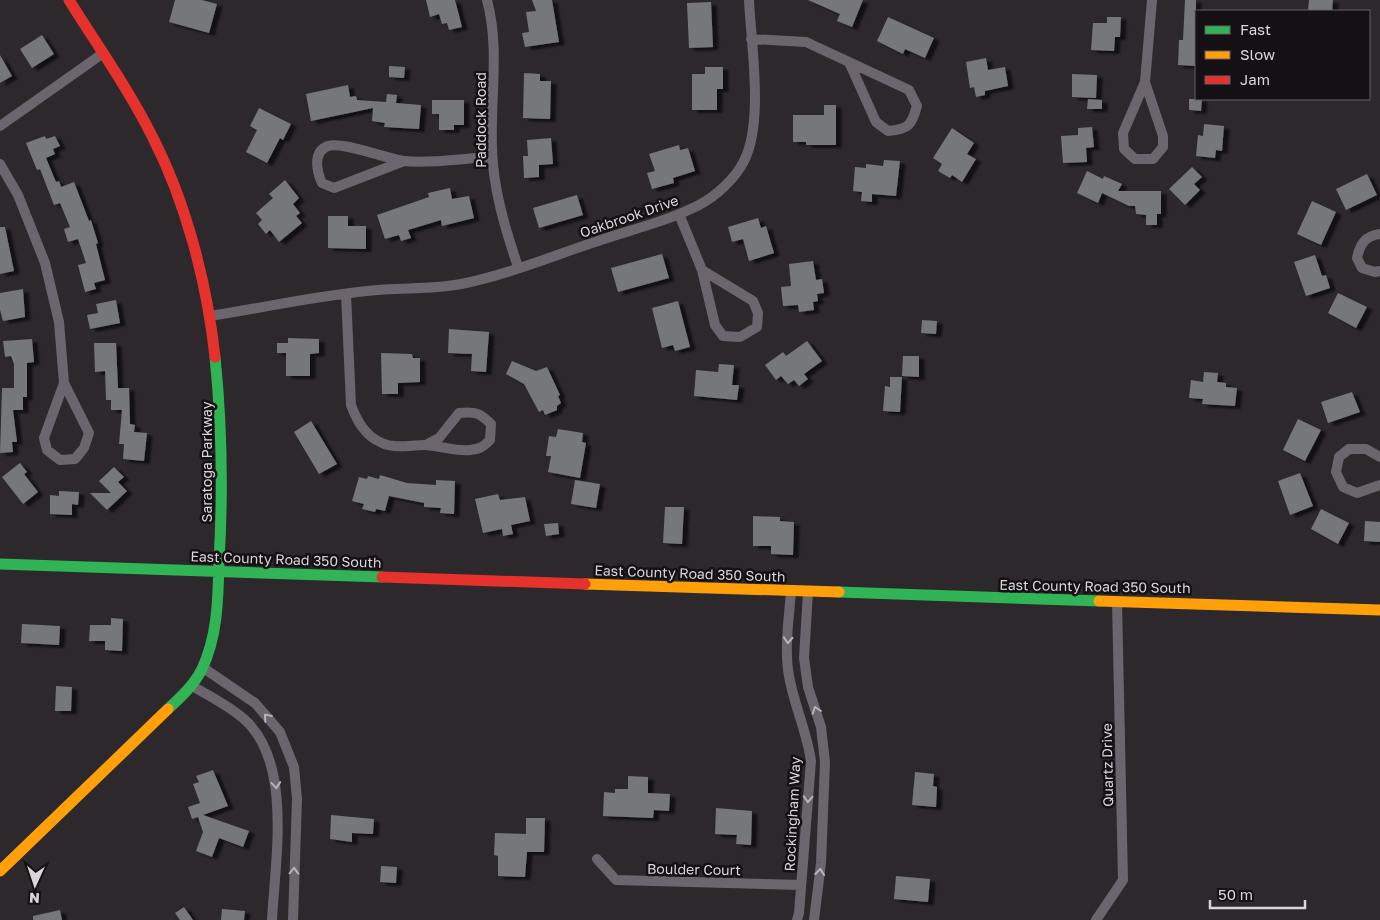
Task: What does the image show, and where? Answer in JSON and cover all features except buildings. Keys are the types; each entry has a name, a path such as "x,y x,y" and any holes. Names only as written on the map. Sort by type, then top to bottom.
{"street":[{"name":"Saratoga Parkway","path":"0,871 192,686 204,669 214,635 219,572 223,457 220,388 210,316 191,236 163,159 133,100 69,0"},
{"name":"Paddock Road","path":"487,0 494,53 492,157 496,191 505,228 518,267"},
{"name":"Oakbrook Drive","path":"210,316 346,294 462,284 679,214 713,196 726,185 744,162 755,122 749,0"},
{"path":"1145,82 1163,136 1163,147 1153,159 1135,159 1124,149 1123,134 1145,82 1152,0"},
{"path":"751,39 806,42 850,62 909,90 917,106 913,121 904,129 888,131 876,122 850,62"},
{"path":"0,126 102,54"},
{"path":"404,161 334,188 322,183 316,169 320,152 328,146 340,146 404,161 492,157"},
{"path":"0,164 18,195 34,232 52,287 59,322 64,383 89,433 84,448 75,459 60,460 46,450 44,438 64,383"},
{"path":"679,214 702,270 715,324 723,336 740,337 757,327 758,313 753,301 702,270"},
{"path":"1380,234 1369,235 1360,246 1357,258 1362,268 1375,272 1380,271"},
{"path":"346,294 350,396 355,418 363,429 381,443 390,446 426,445 468,451 482,448 490,440 491,424 482,415 473,412 459,413 439,438 426,445"},
{"path":"1380,456 1366,448 1349,448 1339,457 1336,472 1343,487 1357,493 1380,485"},
{"name":"East County Road 350 South","path":"0,564 1380,610"},
{"name":"Rockingham Way","path":"791,591 787,661 789,678 809,746 810,761 799,913 796,920"},
{"path":"808,592 804,658 808,687 821,727 825,762 821,863 814,920"},
{"name":"Quartz Drive","path":"1096,920 1124,880 1117,602"},
{"path":"204,669 255,703 280,732 294,767 297,799 293,920"},
{"path":"192,686 245,720 266,748 276,780 277,813 272,920"},
{"name":"Boulder Court","path":"596,858 616,880 801,885"}],"traffic: fast":[{"path":"168,709 199,675 211,643 216,616 221,484 219,408 215,357"},
{"path":"0,564 382,577"},
{"path":"839,592 1099,601"}],"traffic: slow":[{"path":"585,584 839,592"},
{"path":"1099,601 1380,610"},
{"path":"0,871 168,709"}],"traffic: jam":[{"path":"69,0 123,84 143,118 164,161 185,215 201,272 215,357"},
{"path":"382,577 585,584"}]}
